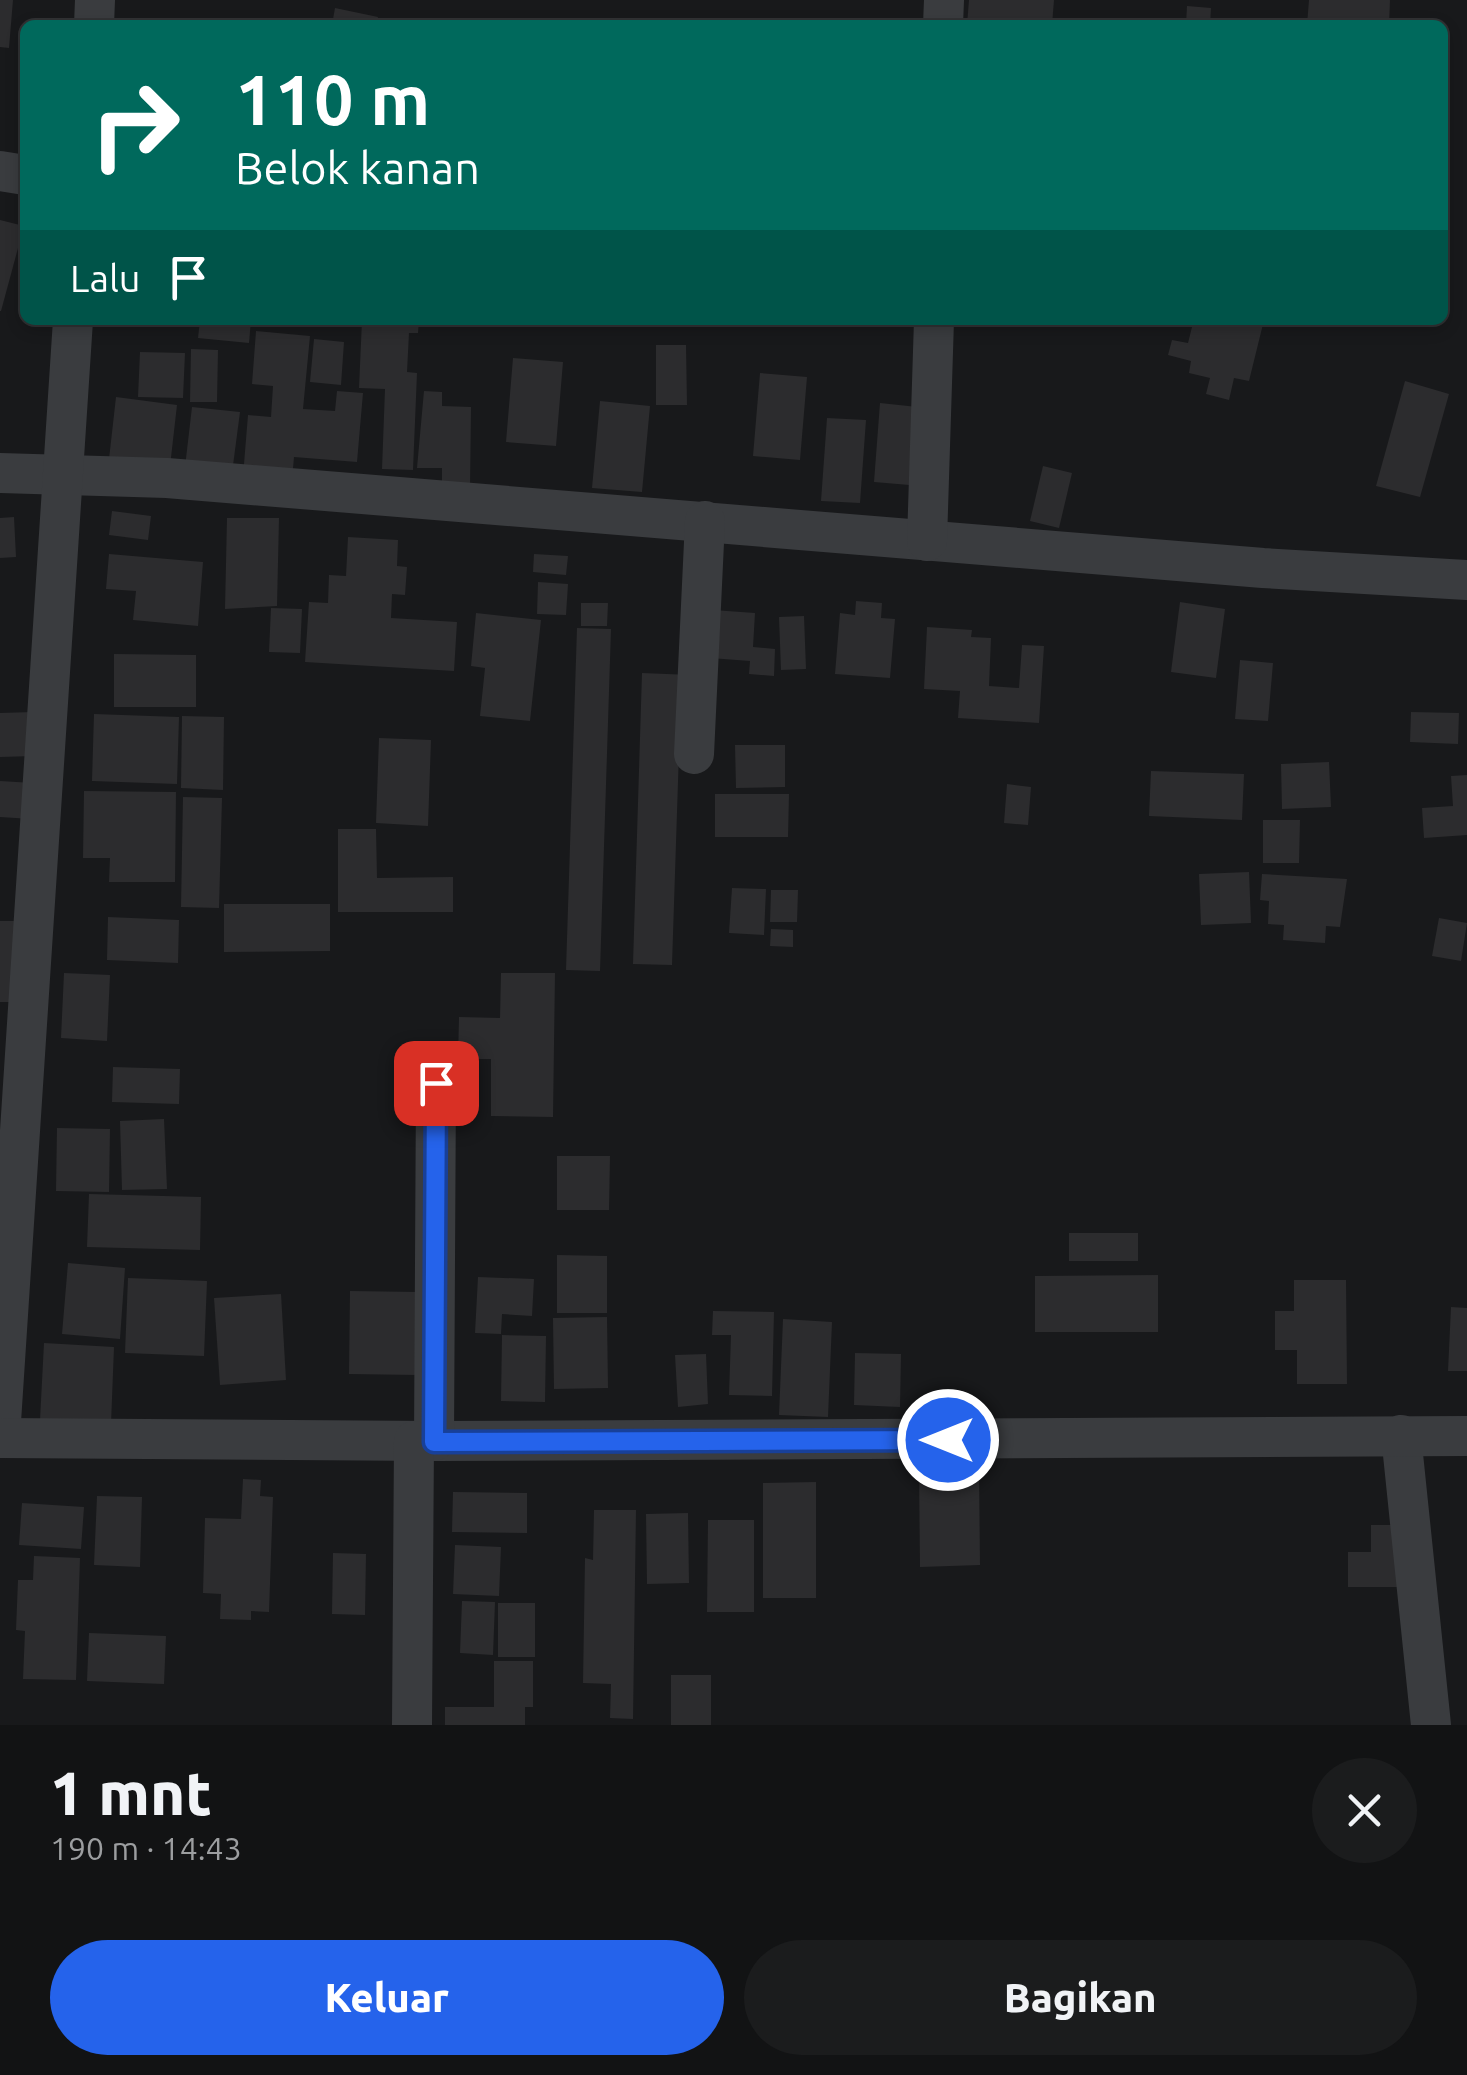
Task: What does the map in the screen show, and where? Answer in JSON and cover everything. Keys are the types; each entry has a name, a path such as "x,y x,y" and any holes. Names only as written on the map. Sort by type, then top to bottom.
{"street":[{"path":"73,325 0,1438 424,1442 1467,1436"},
{"path":"927,541 934,325"},
{"path":"0,473 167,478 927,541 1467,580"},
{"path":"694,754 705,522"},
{"path":"412,1725 436,1083"},
{"path":"1401,1435 1431,1725"}],"building":[{"path":"0,0 13,0 9,48 0,47"},
{"path":"969,0 1054,0 1052,20 967,20"},
{"path":"1309,0 1390,0 1389,20 1307,20"},
{"path":"1187,6 1211,8 1210,20 1186,20"},
{"path":"335,8 378,17 377,20 333,20"},
{"path":"0,220 20,225 20,241 0,311"},
{"path":"199,325 251,325 249,343 198,338"},
{"path":"362,325 419,325 418,333 409,333 407,372 417,373 413,470 382,469 385,389 359,388"},
{"path":"1181,325 1263,325 1249,381 1234,378 1229,400 1206,394 1210,378 1189,373 1191,361 1168,355 1172,340 1188,343 1192,327"},
{"path":"256,331 310,336 303,409 335,411 337,391 363,393 357,462 294,457 292,480 243,476 248,415 271,417 273,386 252,384"},
{"path":"314,339 344,342 341,385 310,382"},
{"path":"656,345 686,345 687,405 656,405"},
{"path":"191,349 218,350 217,402 190,402"},
{"path":"140,352 185,353 183,398 138,397"},
{"path":"513,358 563,362 556,446 506,442"},
{"path":"760,373 807,377 800,460 753,456"},
{"path":"1405,381 1449,394 1420,497 1376,486"},
{"path":"424,391 442,392 442,406 471,407 470,489 442,489 442,468 417,468"},
{"path":"116,397 177,405 169,475 108,468"},
{"path":"600,401 650,406 642,492 592,488"},
{"path":"880,403 927,408 921,486 874,482"},
{"path":"192,407 240,412 232,473 185,467"},
{"path":"827,418 866,420 860,503 821,501"},
{"path":"1043,466 1072,473 1059,528 1030,521"},
{"path":"112,511 151,516 148,540 109,535"},
{"path":"14,517 16,557 0,558 0,518"},
{"path":"227,518 279,518 277,606 225,609"},
{"path":"348,537 398,540 397,566 407,567 405,595 392,594 391,618 457,622 454,671 305,662 309,602 328,603 329,575 346,576"},
{"path":"109,554 203,562 198,626 133,620 136,591 106,589"},
{"path":"534,554 568,556 566,575 533,572"},
{"path":"538,582 568,584 566,615 537,614"},
{"path":"856,601 882,603 881,618 895,619 890,678 835,674 840,613 855,615"},
{"path":"1180,602 1225,609 1216,678 1171,672"},
{"path":"581,603 608,603 607,626 581,626"},
{"path":"271,608 302,609 300,653 269,652"},
{"path":"713,610 755,613 753,647 775,649 774,676 749,674 750,661 710,658"},
{"path":"476,613 541,620 530,721 480,716 485,668 471,666"},
{"path":"804,616 806,669 781,670 779,617"},
{"path":"927,627 972,630 971,637 991,638 989,686 1019,688 1022,645 1044,646 1039,723 958,718 960,691 924,689"},
{"path":"577,628 611,629 600,971 566,970"},
{"path":"114,654 196,655 196,707 114,707"},
{"path":"1240,660 1273,663 1268,721 1235,719"},
{"path":"642,673 691,675 680,721 672,965 633,964"},
{"path":"33,712 34,756 0,757 0,713"},
{"path":"1411,712 1459,713 1458,744 1410,742"},
{"path":"94,714 179,717 177,784 92,781"},
{"path":"182,716 224,717 223,790 181,788"},
{"path":"379,738 431,740 428,826 376,823"},
{"path":"735,745 785,745 785,787 736,788"},
{"path":"1329,762 1331,807 1282,809 1281,764"},
{"path":"1151,771 1244,774 1242,820 1149,816"},
{"path":"1467,775 1467,835 1424,838 1422,808 1453,806 1451,776"},
{"path":"0,781 33,783 31,819 0,817"},
{"path":"1007,784 1031,787 1028,825 1004,823"},
{"path":"84,791 176,792 175,882 109,882 110,858 83,858"},
{"path":"715,794 789,794 788,837 715,837"},
{"path":"183,797 222,798 219,908 181,907"},
{"path":"1263,820 1300,820 1299,863 1263,863"},
{"path":"338,829 376,829 377,878 453,877 453,912 338,912"},
{"path":"1249,872 1251,923 1201,925 1199,874"},
{"path":"1262,874 1347,879 1340,927 1326,926 1325,943 1283,940 1284,925 1268,924 1269,901 1260,900"},
{"path":"732,888 766,889 764,935 729,933"},
{"path":"771,890 798,890 797,922 770,922"},
{"path":"224,904 330,904 330,951 224,952"},
{"path":"108,917 179,920 178,963 107,960"},
{"path":"1439,918 1467,923 1461,961 1432,956"},
{"path":"0,921 15,921 16,1002 0,1002"},
{"path":"771,929 793,930 793,947 770,946"},
{"path":"64,973 110,975 107,1041 61,1038"},
{"path":"501,973 555,973 553,1117 491,1116 491,1059 458,1059 459,1017 500,1018"},
{"path":"113,1067 180,1069 179,1104 112,1102"},
{"path":"164,1119 167,1189 122,1190 120,1121"},
{"path":"57,1128 110,1129 109,1192 56,1191"},
{"path":"557,1156 610,1156 609,1210 557,1210"},
{"path":"89,1194 201,1197 200,1250 87,1247"},
{"path":"1069,1233 1138,1233 1138,1261 1069,1261"},
{"path":"557,1255 607,1256 607,1313 557,1313"},
{"path":"68,1263 125,1268 120,1339 62,1334"},
{"path":"1158,1275 1158,1332 1035,1332 1035,1276"},
{"path":"478,1277 534,1279 532,1316 502,1314 501,1334 475,1333"},
{"path":"128,1278 207,1281 204,1356 125,1353"},
{"path":"1294,1280 1346,1280 1347,1384 1297,1384 1297,1350 1275,1350 1275,1311 1294,1311"},
{"path":"350,1291 418,1292 417,1375 349,1374"},
{"path":"281,1294 286,1380 220,1385 214,1298"},
{"path":"1451,1307 1467,1308 1467,1371 1448,1371"},
{"path":"713,1311 774,1312 772,1396 729,1395 731,1335 712,1335"},
{"path":"607,1317 608,1388 554,1389 553,1318"},
{"path":"783,1319 832,1322 828,1417 779,1415"},
{"path":"502,1335 546,1336 545,1402 501,1401"},
{"path":"44,1343 114,1347 111,1424 40,1420"},
{"path":"855,1353 901,1354 900,1407 854,1405"},
{"path":"706,1354 708,1404 678,1407 675,1355"},
{"path":"919,1471 979,1471 980,1565 920,1567"},
{"path":"243,1479 261,1480 260,1496 273,1497 269,1612 251,1611 251,1620 220,1619 221,1594 203,1593 205,1518 241,1519"},
{"path":"816,1482 816,1598 763,1598 763,1483"},
{"path":"453,1492 527,1493 527,1533 452,1532"},
{"path":"97,1496 142,1497 140,1567 94,1565"},
{"path":"22,1503 84,1507 81,1549 19,1545"},
{"path":"594,1510 636,1510 633,1719 610,1718 611,1684 583,1683 585,1558 593,1560"},
{"path":"688,1513 689,1583 647,1584 646,1514"},
{"path":"708,1520 754,1520 754,1612 707,1612"},
{"path":"1371,1525 1404,1525 1404,1587 1348,1587 1348,1552 1371,1552"},
{"path":"455,1545 501,1547 499,1596 453,1594"},
{"path":"333,1553 366,1554 365,1615 332,1614"},
{"path":"34,1556 80,1558 76,1680 23,1679 25,1631 16,1630 18,1580 33,1580"},
{"path":"462,1601 495,1602 493,1655 460,1653"},
{"path":"498,1603 535,1603 535,1657 498,1657"},
{"path":"89,1633 166,1636 164,1684 87,1681"},
{"path":"494,1661 533,1661 533,1707 525,1707 525,1725 445,1725 445,1707 494,1707"},
{"path":"671,1675 711,1675 711,1725 671,1725"}],"route":[{"path":"436,1083 434,1442 948,1440"}]}
